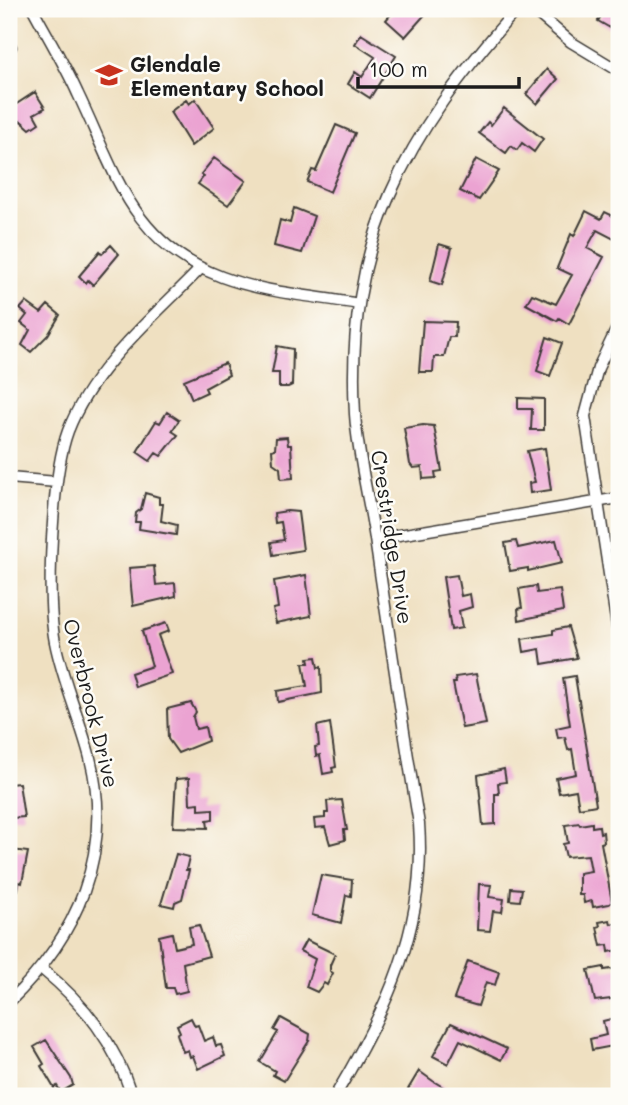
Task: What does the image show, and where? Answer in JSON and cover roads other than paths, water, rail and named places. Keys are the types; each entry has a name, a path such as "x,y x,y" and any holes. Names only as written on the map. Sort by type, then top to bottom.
{"street":[{"path":"33,9 120,189 136,214 162,240 201,268 246,284 359,304"},
{"name":"Crestridge Drive","path":"335,1096 391,995 412,930 420,874 419,824 355,415 359,304 374,237 405,159 451,86 517,9"},
{"path":"532,9 570,42 619,71"},
{"name":"Overbrook Drive","path":"9,1002 42,969 71,925 88,876 96,836 92,768 58,655 51,619 57,482 67,435 86,395 122,350 201,268"},
{"path":"619,324 598,368 585,416 619,640"},
{"path":"9,478 57,482"},
{"path":"375,539 619,498"},
{"path":"42,969 93,1019 115,1053 132,1096"}],"place":[{"name":"Glendale Elementary School","path":"109,75"}]}
